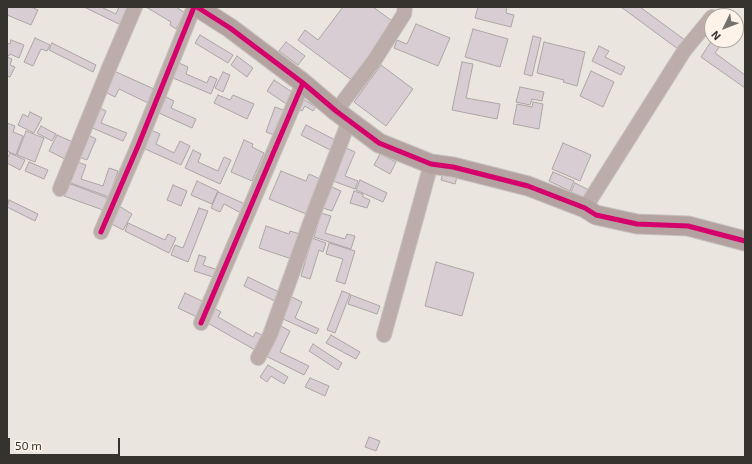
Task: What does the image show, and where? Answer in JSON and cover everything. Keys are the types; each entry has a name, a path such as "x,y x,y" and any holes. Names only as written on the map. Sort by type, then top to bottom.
{"street":[{"path":"60,189 108,68 135,7"},
{"path":"101,232 138,146 194,7"},
{"path":"197,7 230,28 379,143 431,164 453,167 528,186 585,208 596,216 637,224 688,226 745,241"},
{"path":"258,358 270,335 310,222 343,116 374,61 404,14 405,7"},
{"path":"585,208 684,51 704,28"},
{"path":"201,322 302,83"},
{"path":"384,335 431,164"}],"building":[{"path":"7,7 31,7 38,10 31,25 7,15"},
{"path":"84,7 101,7 116,14 119,7 126,7 130,9 123,26"},
{"path":"146,7 176,7 185,13 176,29 170,25 171,22"},
{"path":"343,7 373,7 395,23 353,81 298,40 305,30 318,40"},
{"path":"478,7 507,7 506,13 514,15 511,27 475,18"},
{"path":"621,7 640,7 685,40 678,49"},
{"path":"416,24 450,38 438,66 394,48 397,40 407,44"},
{"path":"473,29 508,39 500,67 465,57"},
{"path":"200,35 233,55 228,63 195,43"},
{"path":"533,36 541,38 532,76 524,74"},
{"path":"35,38 50,45 47,51 41,49 33,66 24,62"},
{"path":"11,40 24,45 19,58 10,54 9,56 7,55 7,43 10,44"},
{"path":"286,42 305,56 298,65 279,51"},
{"path":"544,42 585,52 577,86 563,82 564,80 537,73"},
{"path":"52,43 96,65 93,72 49,50"},
{"path":"599,46 609,51 605,57 625,67 621,75 592,61"},
{"path":"707,48 718,48 715,53 745,75 745,88 701,57"},
{"path":"237,56 253,68 247,77 231,65"},
{"path":"7,57 12,59 10,65 15,67 10,77 7,76"},
{"path":"462,62 473,64 466,98 500,104 497,119 452,110"},
{"path":"179,63 188,67 186,74 207,83 210,76 217,79 211,94 173,78"},
{"path":"381,65 413,89 386,126 354,102"},
{"path":"114,71 154,89 148,103 119,89 115,97 105,92"},
{"path":"591,71 614,82 603,107 580,96"},
{"path":"223,72 230,75 223,92 215,88"},
{"path":"274,80 295,94 288,105 267,91"},
{"path":"520,87 544,92 542,101 532,99 530,105 516,102"},
{"path":"218,95 230,100 233,95 254,104 247,119 214,103"},
{"path":"166,97 174,101 171,108 196,119 192,128 159,113"},
{"path":"301,98 316,107 313,111 305,106 302,111 296,108"},
{"path":"533,102 543,104 539,129 513,124 517,104 532,107"},
{"path":"98,107 106,111 101,123 127,133 123,141 90,127"},
{"path":"275,107 286,111 277,136 266,132"},
{"path":"30,112 42,118 34,133 18,125 23,114 28,117"},
{"path":"7,123 15,126 13,132 23,136 16,155 7,151"},
{"path":"306,125 339,142 334,152 301,135"},
{"path":"41,126 56,134 52,141 37,133"},
{"path":"151,130 160,134 156,144 174,153 180,141 190,146 181,165 143,148"},
{"path":"26,131 44,138 35,162 17,155"},
{"path":"57,135 75,143 67,160 49,151"},
{"path":"88,135 96,139 87,160 74,155"},
{"path":"244,140 253,144 252,147 264,153 252,181 231,172"},
{"path":"563,143 591,155 580,181 552,169"},
{"path":"346,148 355,152 345,176 358,181 355,189 333,181"},
{"path":"193,150 201,154 198,162 218,171 224,157 231,160 220,184 185,168"},
{"path":"10,153 25,160 20,170 7,163"},
{"path":"380,154 396,162 390,174 374,165"},
{"path":"75,161 86,165 81,179 103,186 109,168 118,171 109,197 68,182"},
{"path":"29,162 48,170 44,179 25,171"},
{"path":"281,171 306,181 309,174 320,179 306,214 269,199"},
{"path":"553,172 574,181 570,191 549,181"},
{"path":"443,173 457,177 455,184 441,180"},
{"path":"360,180 387,193 383,202 356,190"},
{"path":"197,181 218,191 212,204 191,195"},
{"path":"68,183 108,198 103,210 64,196"},
{"path":"575,183 591,191 587,199 571,192"},
{"path":"173,185 187,191 181,206 167,200"},
{"path":"332,187 341,191 332,211 323,208"},
{"path":"354,191 363,194 363,197 370,200 367,208 350,203"},
{"path":"218,192 245,204 241,213 224,204 220,212 211,208"},
{"path":"9,200 38,214 35,221 7,207"},
{"path":"119,206 132,214 123,230 110,223"},
{"path":"199,208 208,211 188,262 171,255 175,245 183,248"},
{"path":"321,213 331,216 325,233 345,239 347,234 355,236 351,249 314,237"},
{"path":"128,223 165,240 168,234 176,238 169,253 125,231"},
{"path":"266,226 289,234 290,231 300,234 292,259 259,248"},
{"path":"312,238 326,243 323,252 319,250 310,279 301,276"},
{"path":"329,243 355,251 345,284 336,281 343,259 326,254"},
{"path":"199,255 206,257 203,265 218,270 216,278 194,271"},
{"path":"436,262 474,273 462,316 425,306"},
{"path":"248,277 279,292 275,301 244,286"},
{"path":"342,291 350,294 335,333 327,330"},
{"path":"185,293 206,303 199,318 178,308"},
{"path":"351,295 380,306 377,314 348,304"},
{"path":"290,296 302,302 295,318 319,329 316,334 281,318"},
{"path":"214,308 221,312 218,317 253,337 256,332 263,336 255,350 206,322"},
{"path":"279,325 290,331 280,352 309,366 304,375 264,355"},
{"path":"331,335 360,352 356,359 326,343"},
{"path":"313,344 342,363 338,370 309,351"},
{"path":"268,365 288,377 284,384 271,376 267,382 260,377"},
{"path":"310,378 329,386 325,396 305,387"},
{"path":"369,437 380,441 376,451 365,447"}],"cycle path":[{"path":"101,232 138,146 194,7"},
{"path":"197,7 230,28 379,143 431,164 453,167 528,186 585,208 596,215 637,224 688,226 745,241"},
{"path":"201,323 303,83"}]}
